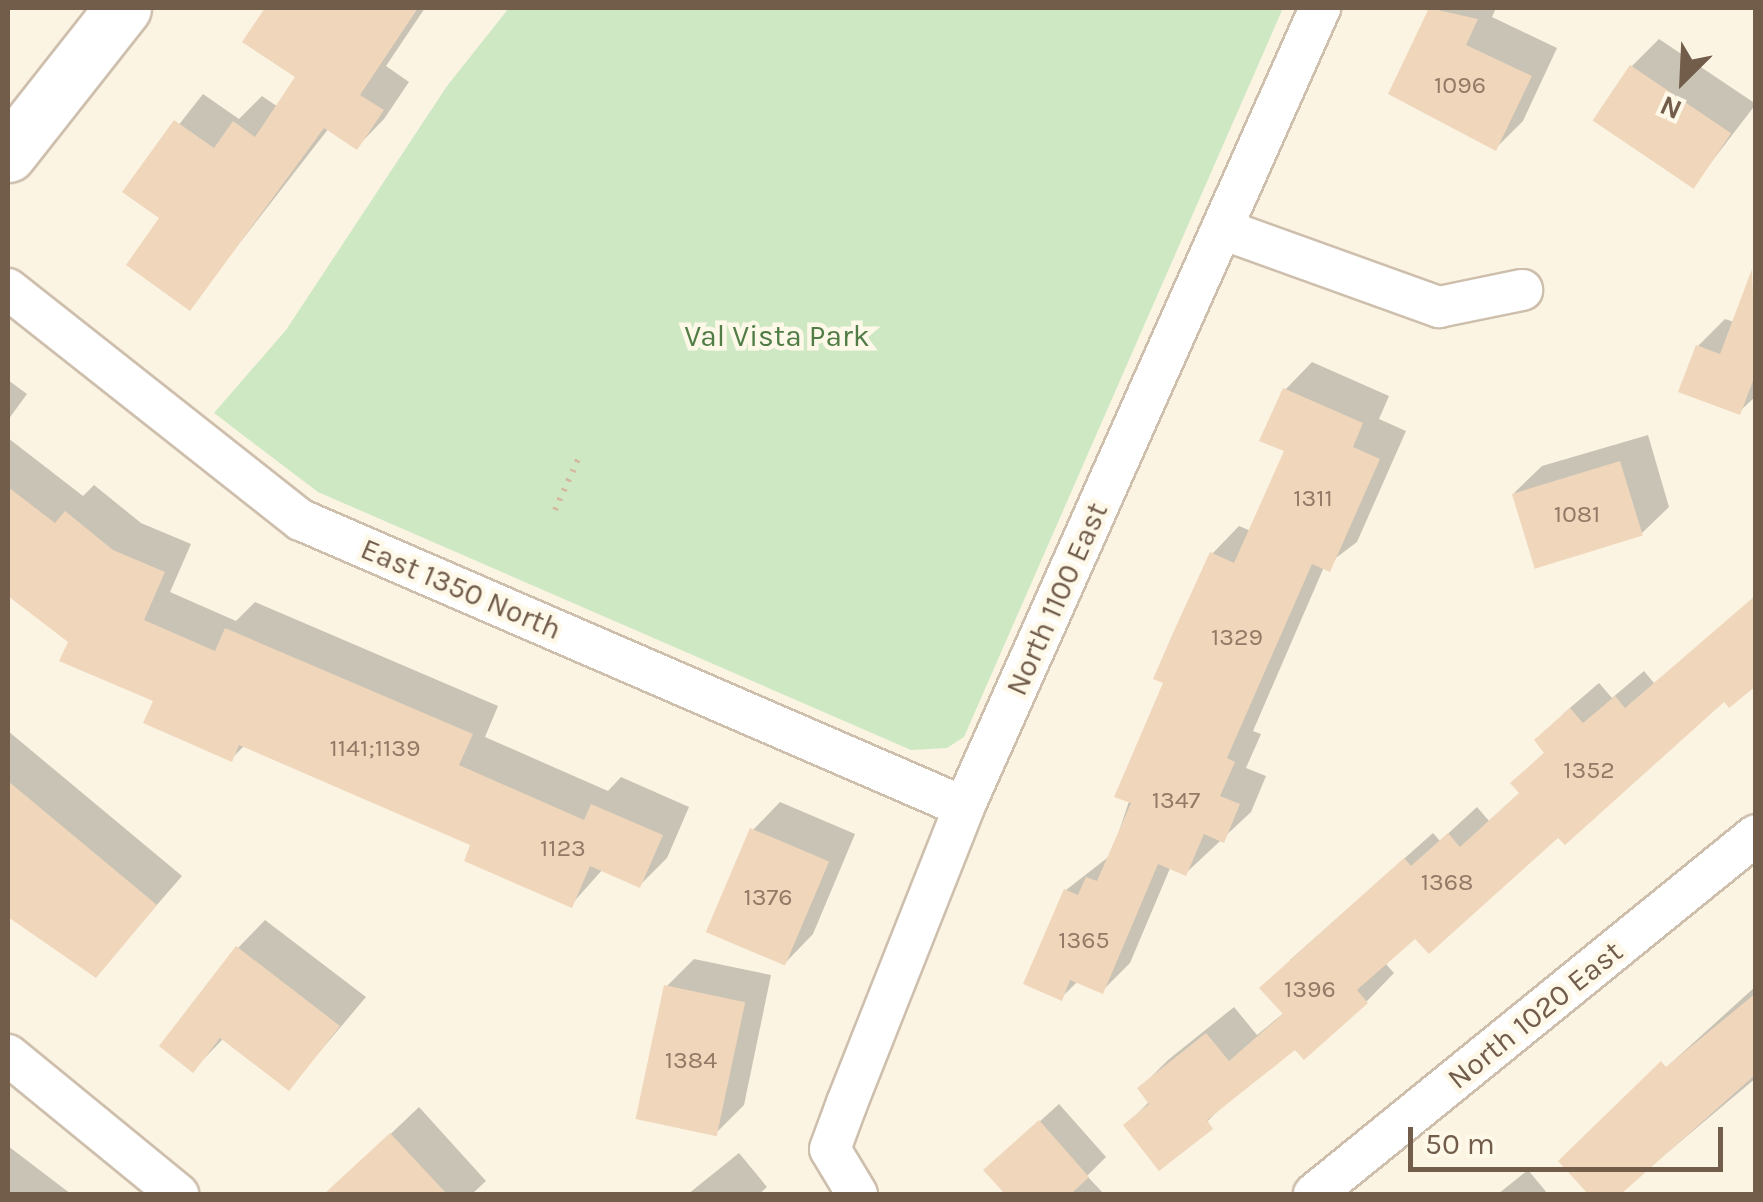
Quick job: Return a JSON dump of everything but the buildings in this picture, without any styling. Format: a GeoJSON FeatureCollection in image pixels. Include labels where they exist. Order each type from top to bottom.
{"type":"FeatureCollection","features":[{"type":"Feature","properties":{"kind":"street"},"geometry":{"type":"LineString","coordinates":[[8,154],[123,8]]}},
{"type":"Feature","properties":{"kind":"street","name":"North 1100 East"},"geometry":{"type":"LineString","coordinates":[[857,1194],[830,1150],[964,807],[1320,8]]}},
{"type":"Feature","properties":{"kind":"street"},"geometry":{"type":"LineString","coordinates":[[1222,229],[1440,307],[1522,290]]}},
{"type":"Feature","properties":{"kind":"street","name":"East 1350 North"},"geometry":{"type":"LineString","coordinates":[[8,288],[301,520],[964,807]]}},
{"type":"Feature","properties":{"kind":"street","name":"North 1020 East"},"geometry":{"type":"LineString","coordinates":[[1314,1194],[1756,836]]}},
{"type":"Feature","properties":{"kind":"street"},"geometry":{"type":"LineString","coordinates":[[8,1055],[178,1194]]}},
{"type":"Feature","properties":{"kind":"path"},"geometry":{"type":"LineString","coordinates":[[556,510],[578,459]]}},
{"type":"Feature","properties":{"kind":"green space","name":"Val Vista Park"},"geometry":{"type":"Polygon","coordinates":[[[509,8],[1283,8],[964,737],[947,748],[911,750],[318,492],[214,413],[286,330],[447,86],[509,8]]]}}]}
